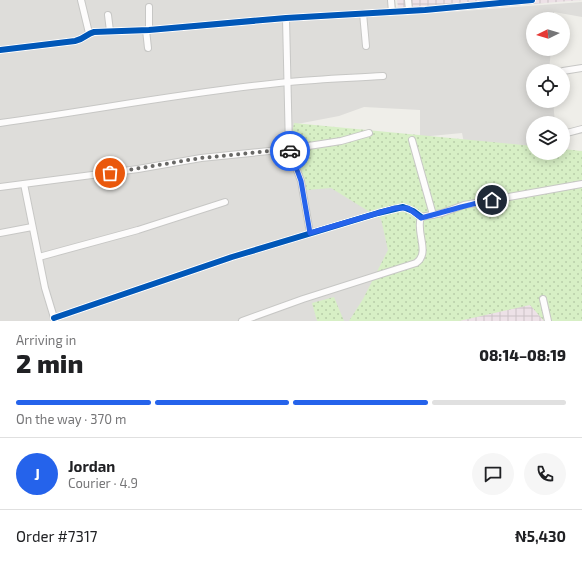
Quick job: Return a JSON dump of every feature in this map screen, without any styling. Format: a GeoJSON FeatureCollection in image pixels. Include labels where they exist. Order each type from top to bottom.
{"type":"FeatureCollection","features":[{"type":"Feature","properties":{"kind":"street"},"geometry":{"type":"LineString","coordinates":[[81,0],[89,33]]}},
{"type":"Feature","properties":{"kind":"street"},"geometry":{"type":"LineString","coordinates":[[391,0],[392,12]]}},
{"type":"Feature","properties":{"kind":"street"},"geometry":{"type":"LineString","coordinates":[[408,0],[409,10]]}},
{"type":"Feature","properties":{"kind":"street"},"geometry":{"type":"LineString","coordinates":[[0,50],[75,41],[84,38],[89,33],[147,30],[286,18],[392,12],[532,0]]}},
{"type":"Feature","properties":{"kind":"street"},"geometry":{"type":"LineString","coordinates":[[148,48],[147,30],[149,7]]}},
{"type":"Feature","properties":{"kind":"street"},"geometry":{"type":"LineString","coordinates":[[363,13],[366,46]]}},
{"type":"Feature","properties":{"kind":"street"},"geometry":{"type":"LineString","coordinates":[[108,15],[110,32]]}},
{"type":"Feature","properties":{"kind":"street"},"geometry":{"type":"LineString","coordinates":[[286,18],[290,149],[301,181],[310,233]]}},
{"type":"Feature","properties":{"kind":"street"},"geometry":{"type":"LineString","coordinates":[[570,70],[582,68]]}},
{"type":"Feature","properties":{"kind":"street"},"geometry":{"type":"LineString","coordinates":[[0,123],[72,113],[113,105],[289,82],[383,76]]}},
{"type":"Feature","properties":{"kind":"street"},"geometry":{"type":"LineString","coordinates":[[570,132],[582,129]]}},
{"type":"Feature","properties":{"kind":"street"},"geometry":{"type":"LineString","coordinates":[[0,187],[201,158],[290,149],[341,141],[369,132]]}},
{"type":"Feature","properties":{"kind":"street"},"geometry":{"type":"LineString","coordinates":[[412,140],[433,215]]}},
{"type":"Feature","properties":{"kind":"street"},"geometry":{"type":"LineString","coordinates":[[24,184],[45,288],[54,319],[232,257],[395,208],[408,208],[421,218]]}},
{"type":"Feature","properties":{"kind":"street"},"geometry":{"type":"LineString","coordinates":[[421,218],[464,205],[582,184]]}},
{"type":"Feature","properties":{"kind":"street"},"geometry":{"type":"LineString","coordinates":[[39,256],[138,230],[225,202]]}},
{"type":"Feature","properties":{"kind":"street"},"geometry":{"type":"LineString","coordinates":[[242,321],[303,299],[420,261],[423,252],[419,226],[421,218]]}},
{"type":"Feature","properties":{"kind":"street"},"geometry":{"type":"LineString","coordinates":[[0,233],[32,227]]}},
{"type":"Feature","properties":{"kind":"street"},"geometry":{"type":"LineString","coordinates":[[543,299],[548,321]]}},
{"type":"Feature","properties":{"kind":"shaded area"},"geometry":{"type":"Polygon","coordinates":[[[0,0],[395,0],[397,16],[582,2],[582,17],[570,15],[570,12],[526,12],[526,56],[550,56],[550,64],[526,64],[526,108],[554,108],[554,116],[526,116],[526,159],[476,202],[462,133],[420,137],[420,110],[364,107],[339,116],[297,124],[389,199],[391,238],[380,321],[0,321],[0,0]]]}},
{"type":"Feature","properties":{"kind":"shaded area"},"geometry":{"type":"Polygon","coordinates":[[[397,0],[582,0],[399,15],[397,0]]]}},
{"type":"Feature","properties":{"kind":"shaded area"},"geometry":{"type":"Polygon","coordinates":[[[532,303],[548,321],[454,321],[532,303]]]}},
{"type":"Feature","properties":{"kind":"green space"},"geometry":{"type":"Polygon","coordinates":[[[294,123],[526,145],[526,160],[570,160],[570,150],[582,151],[582,321],[544,321],[530,305],[459,321],[349,321],[363,299],[388,250],[381,219],[331,188],[306,190],[291,137],[294,123]]]}},
{"type":"Feature","properties":{"kind":"green space"},"geometry":{"type":"Polygon","coordinates":[[[334,297],[344,321],[317,321],[312,303],[334,297]]]}},
{"type":"Feature","properties":{"kind":"cycle path"},"geometry":{"type":"LineString","coordinates":[[0,50],[75,41],[94,32],[149,30],[286,18],[425,10],[532,0]]}},
{"type":"Feature","properties":{"kind":"cycle path"},"geometry":{"type":"LineString","coordinates":[[54,318],[232,257],[378,213],[403,207],[413,211],[421,217]]}},
{"type":"Feature","properties":{"kind":"way so far"},"geometry":{"type":"LineString","coordinates":[[110,173],[201,158],[290,149],[290,151]]}},
{"type":"Feature","properties":{"kind":"route"},"geometry":{"type":"LineString","coordinates":[[290,151],[290,155],[301,181],[306,202],[310,233],[395,208],[408,208],[421,218],[449,211],[464,205],[492,200]]}}]}
